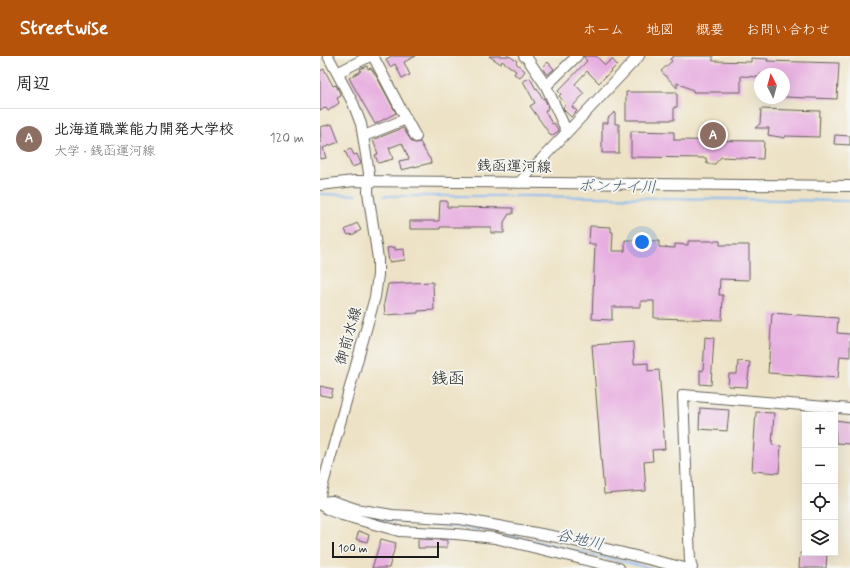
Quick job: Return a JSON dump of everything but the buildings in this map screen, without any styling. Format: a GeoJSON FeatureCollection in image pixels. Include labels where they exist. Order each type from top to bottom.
{"type":"FeatureCollection","features":[{"type":"Feature","properties":{"kind":"street","name":"御前水線"},"geometry":{"type":"LineString","coordinates":[[320,495],[378,284],[378,259],[368,192],[369,173],[364,136],[358,114],[328,56]]}},
{"type":"Feature","properties":{"kind":"street"},"geometry":{"type":"LineString","coordinates":[[337,73],[371,56],[416,137]]}},
{"type":"Feature","properties":{"kind":"street"},"geometry":{"type":"LineString","coordinates":[[524,56],[527,58],[546,86],[567,132]]}},
{"type":"Feature","properties":{"kind":"street"},"geometry":{"type":"LineString","coordinates":[[546,86],[577,56]]}},
{"type":"Feature","properties":{"kind":"street"},"geometry":{"type":"LineString","coordinates":[[519,183],[639,56]]}},
{"type":"Feature","properties":{"kind":"street"},"geometry":{"type":"LineString","coordinates":[[364,136],[406,119]]}},
{"type":"Feature","properties":{"kind":"street","name":"銭函運河線"},"geometry":{"type":"LineString","coordinates":[[320,185],[354,181],[850,186]]}},
{"type":"Feature","properties":{"kind":"street"},"geometry":{"type":"LineString","coordinates":[[692,568],[690,560],[683,395],[850,409]]}},
{"type":"Feature","properties":{"kind":"street"},"geometry":{"type":"LineString","coordinates":[[320,503],[332,501],[356,509],[392,515],[460,519],[557,537],[685,568]]}},
{"type":"Feature","properties":{"kind":"street"},"geometry":{"type":"LineString","coordinates":[[320,503],[329,510],[342,515],[399,531],[495,538],[618,568]]}},
{"type":"Feature","properties":{"kind":"street"},"geometry":{"type":"LineString","coordinates":[[495,538],[498,526]]}},
{"type":"Feature","properties":{"kind":"waterway","name":"ポンナイ川"},"geometry":{"type":"LineString","coordinates":[[320,194],[357,195]]}},
{"type":"Feature","properties":{"kind":"waterway","name":"ポンナイ川"},"geometry":{"type":"LineString","coordinates":[[384,196],[528,196],[850,201]]}},
{"type":"Feature","properties":{"kind":"waterway","name":"谷地川"},"geometry":{"type":"LineString","coordinates":[[372,519],[488,530]]}},
{"type":"Feature","properties":{"kind":"waterway","name":"谷地川"},"geometry":{"type":"LineString","coordinates":[[505,534],[650,568]]}},
{"type":"Feature","properties":{"kind":"place","name":"北海道職業能力開発大学校"},"geometry":{"type":"Point","coordinates":[713,135]}},
{"type":"Feature","properties":{"kind":"district","name":"銭函"},"geometry":{"type":"Point","coordinates":[448,379]}}]}
